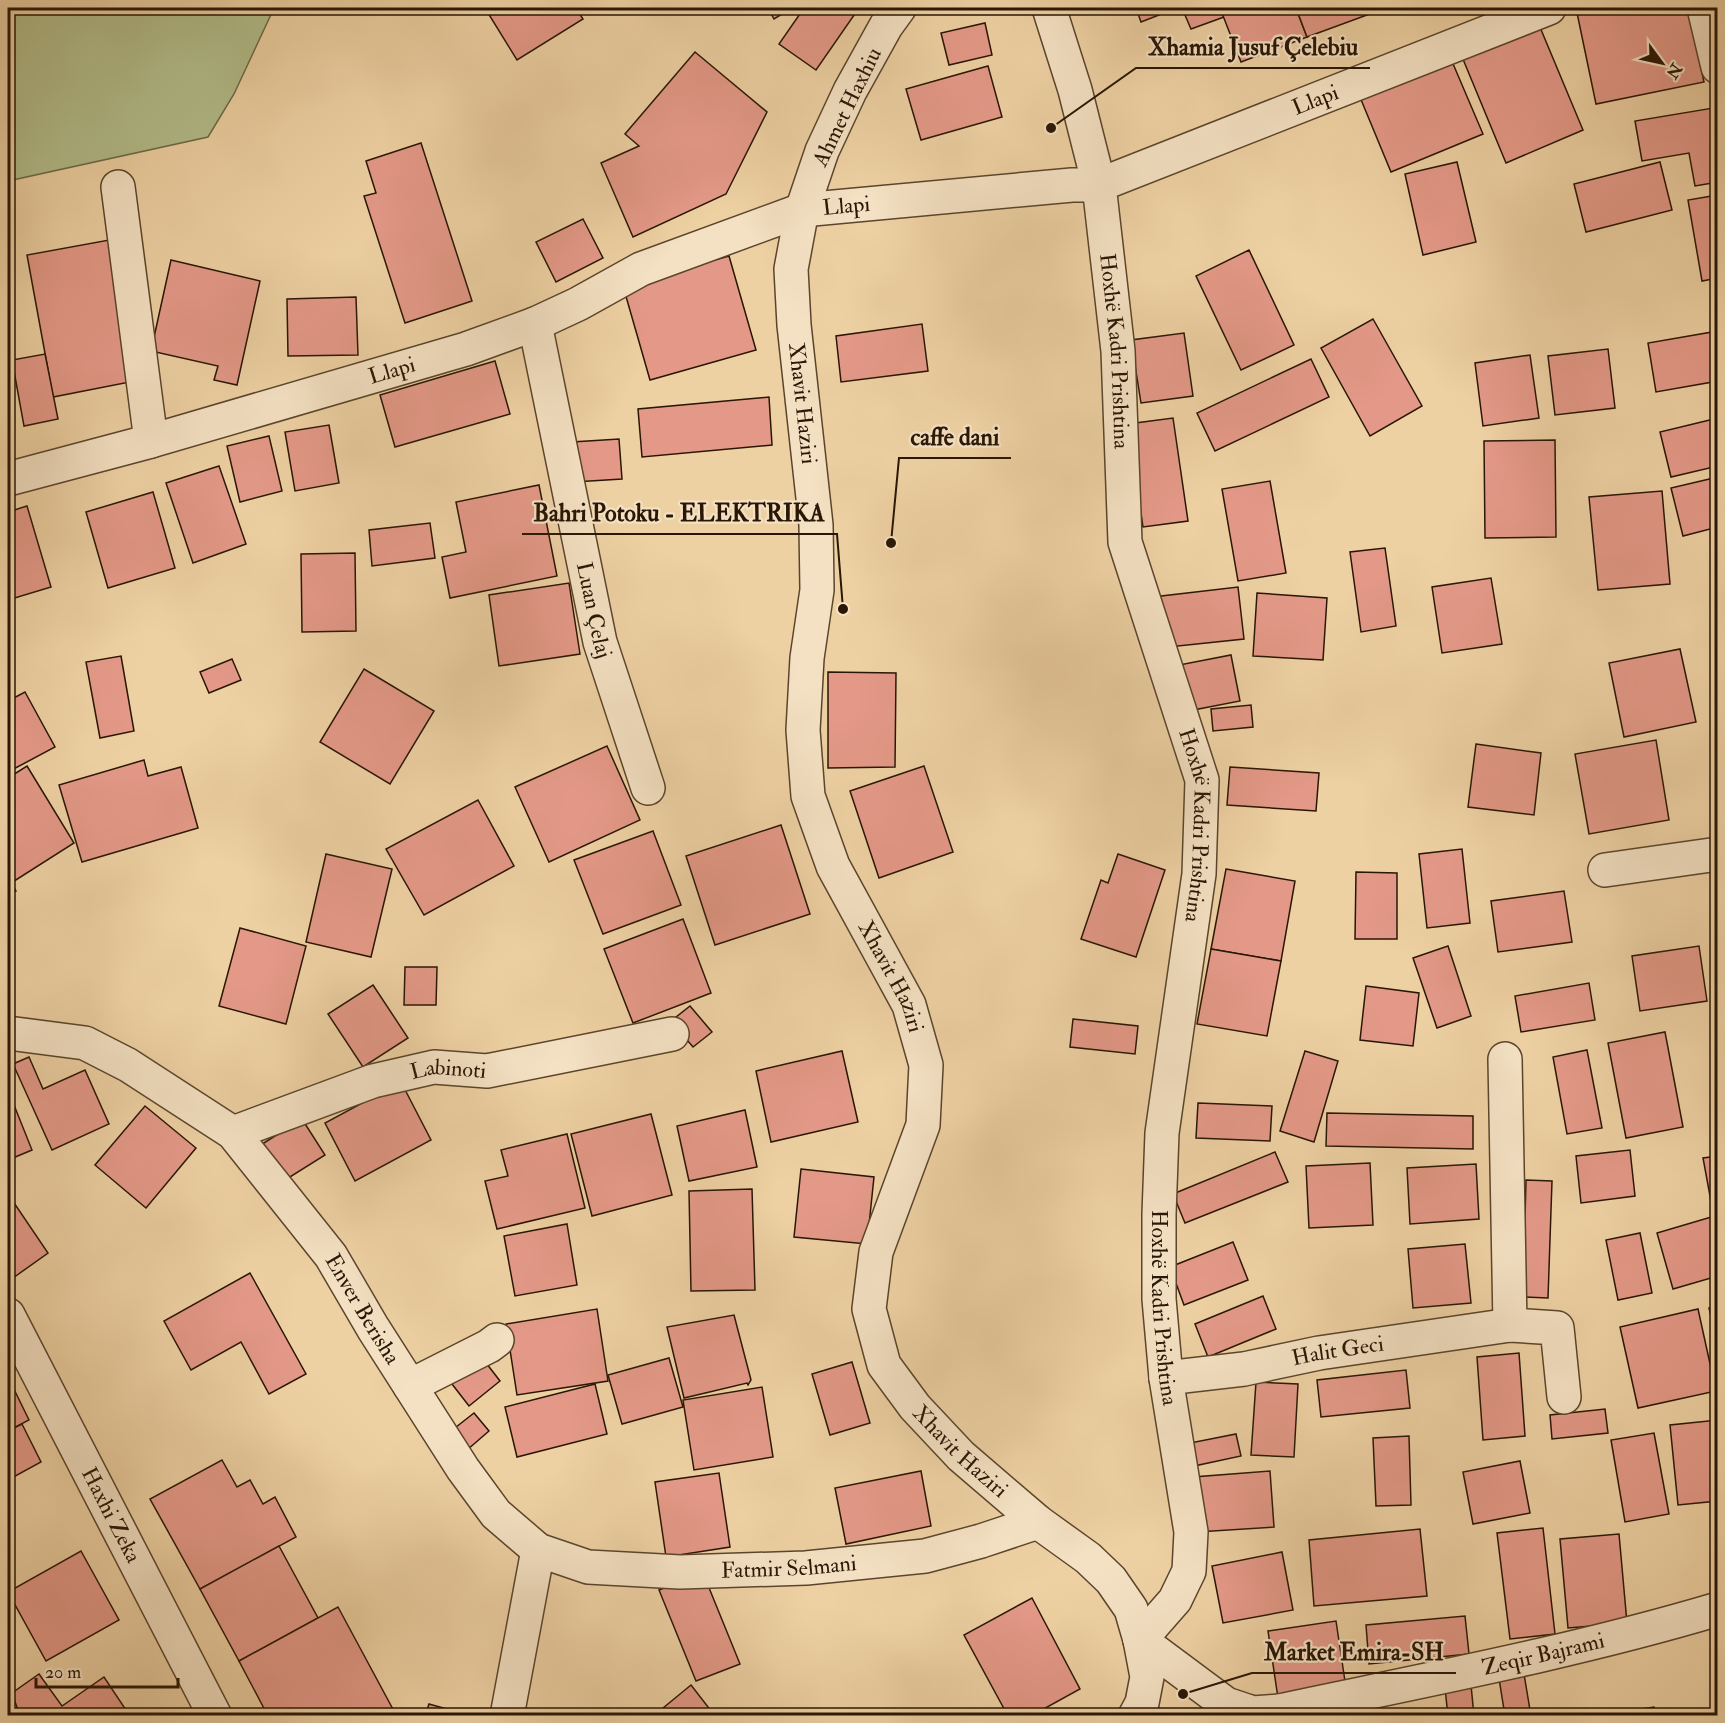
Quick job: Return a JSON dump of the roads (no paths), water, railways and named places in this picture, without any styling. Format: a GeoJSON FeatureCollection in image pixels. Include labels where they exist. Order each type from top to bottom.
{"type":"FeatureCollection","features":[{"type":"Feature","properties":{"kind":"street","name":"Ahmet Haxhiu"},"geometry":{"type":"LineString","coordinates":[[802,210],[822,151],[850,91],[886,26],[900,8]]}},
{"type":"Feature","properties":{"kind":"street","name":"Hoxhë Kadri Prishtina"},"geometry":{"type":"LineString","coordinates":[[1049,8],[1075,90],[1099,185],[1118,351],[1125,542],[1203,780],[1199,874],[1162,1133],[1159,1214],[1159,1299],[1166,1378],[1191,1532],[1189,1571],[1175,1600],[1140,1640]]}},
{"type":"Feature","properties":{"kind":"street","name":"Llapi"},"geometry":{"type":"LineString","coordinates":[[8,479],[151,441],[466,350],[535,324],[578,304],[641,269],[802,210],[1072,185],[1099,185],[1549,8]]}},
{"type":"Feature","properties":{"kind":"street"},"geometry":{"type":"LineString","coordinates":[[1704,8],[1718,67]]}},
{"type":"Feature","properties":{"kind":"street"},"geometry":{"type":"LineString","coordinates":[[118,187],[151,441]]}},
{"type":"Feature","properties":{"kind":"street","name":"Xhavit Haziri"},"geometry":{"type":"LineString","coordinates":[[802,210],[791,269],[794,325],[816,525],[817,590],[807,658],[803,730],[808,796],[832,866],[909,1005],[926,1065],[923,1125],[876,1252],[869,1309],[884,1365],[915,1407],[962,1456],[1038,1522],[1088,1558],[1111,1580],[1131,1609],[1147,1677],[1142,1703],[1135,1716]]}},
{"type":"Feature","properties":{"kind":"street","name":"Luan Çelaj"},"geometry":{"type":"LineString","coordinates":[[535,324],[600,642],[648,788]]}},
{"type":"Feature","properties":{"kind":"street"},"geometry":{"type":"LineString","coordinates":[[1605,870],[1718,854]]}},
{"type":"Feature","properties":{"kind":"street","name":"Enver Berisha"},"geometry":{"type":"LineString","coordinates":[[8,1033],[85,1043],[128,1065],[234,1133],[331,1256],[463,1469],[496,1514],[538,1551]]}},
{"type":"Feature","properties":{"kind":"street","name":"Labinoti"},"geometry":{"type":"LineString","coordinates":[[234,1133],[373,1081],[434,1066],[487,1071],[672,1034]]}},
{"type":"Feature","properties":{"kind":"street"},"geometry":{"type":"LineString","coordinates":[[1505,1059],[1510,1325]]}},
{"type":"Feature","properties":{"kind":"street","name":"Haxhi Zeka"},"geometry":{"type":"LineString","coordinates":[[8,1315],[215,1716]]}},
{"type":"Feature","properties":{"kind":"street","name":"Halit Geci"},"geometry":{"type":"LineString","coordinates":[[1166,1378],[1244,1369],[1319,1353],[1510,1325],[1557,1328],[1564,1397]]}},
{"type":"Feature","properties":{"kind":"street"},"geometry":{"type":"LineString","coordinates":[[410,1386],[497,1340]]}},
{"type":"Feature","properties":{"kind":"street","name":"Fatmir Selmani"},"geometry":{"type":"LineString","coordinates":[[538,1551],[588,1567],[600,1568],[680,1572],[806,1568],[924,1556],[981,1541],[1038,1522]]}},
{"type":"Feature","properties":{"kind":"street"},"geometry":{"type":"LineString","coordinates":[[507,1716],[538,1551]]}},
{"type":"Feature","properties":{"kind":"street","name":"Zeqir Bajrami"},"geometry":{"type":"LineString","coordinates":[[1140,1640],[1227,1710],[1253,1713],[1279,1711],[1538,1656],[1672,1623],[1718,1609]]}},
{"type":"Feature","properties":{"kind":"place","name":"Xhamia Jusuf Çelebiu"},"geometry":{"type":"Point","coordinates":[1051,128]}},
{"type":"Feature","properties":{"kind":"place","name":"caffe dani"},"geometry":{"type":"Point","coordinates":[891,543]}},
{"type":"Feature","properties":{"kind":"place","name":"Bahri Potoku - ELEKTRIKA"},"geometry":{"type":"Point","coordinates":[843,609]}},
{"type":"Feature","properties":{"kind":"place","name":"Market Emira-SH"},"geometry":{"type":"Point","coordinates":[1183,1694]}}]}
